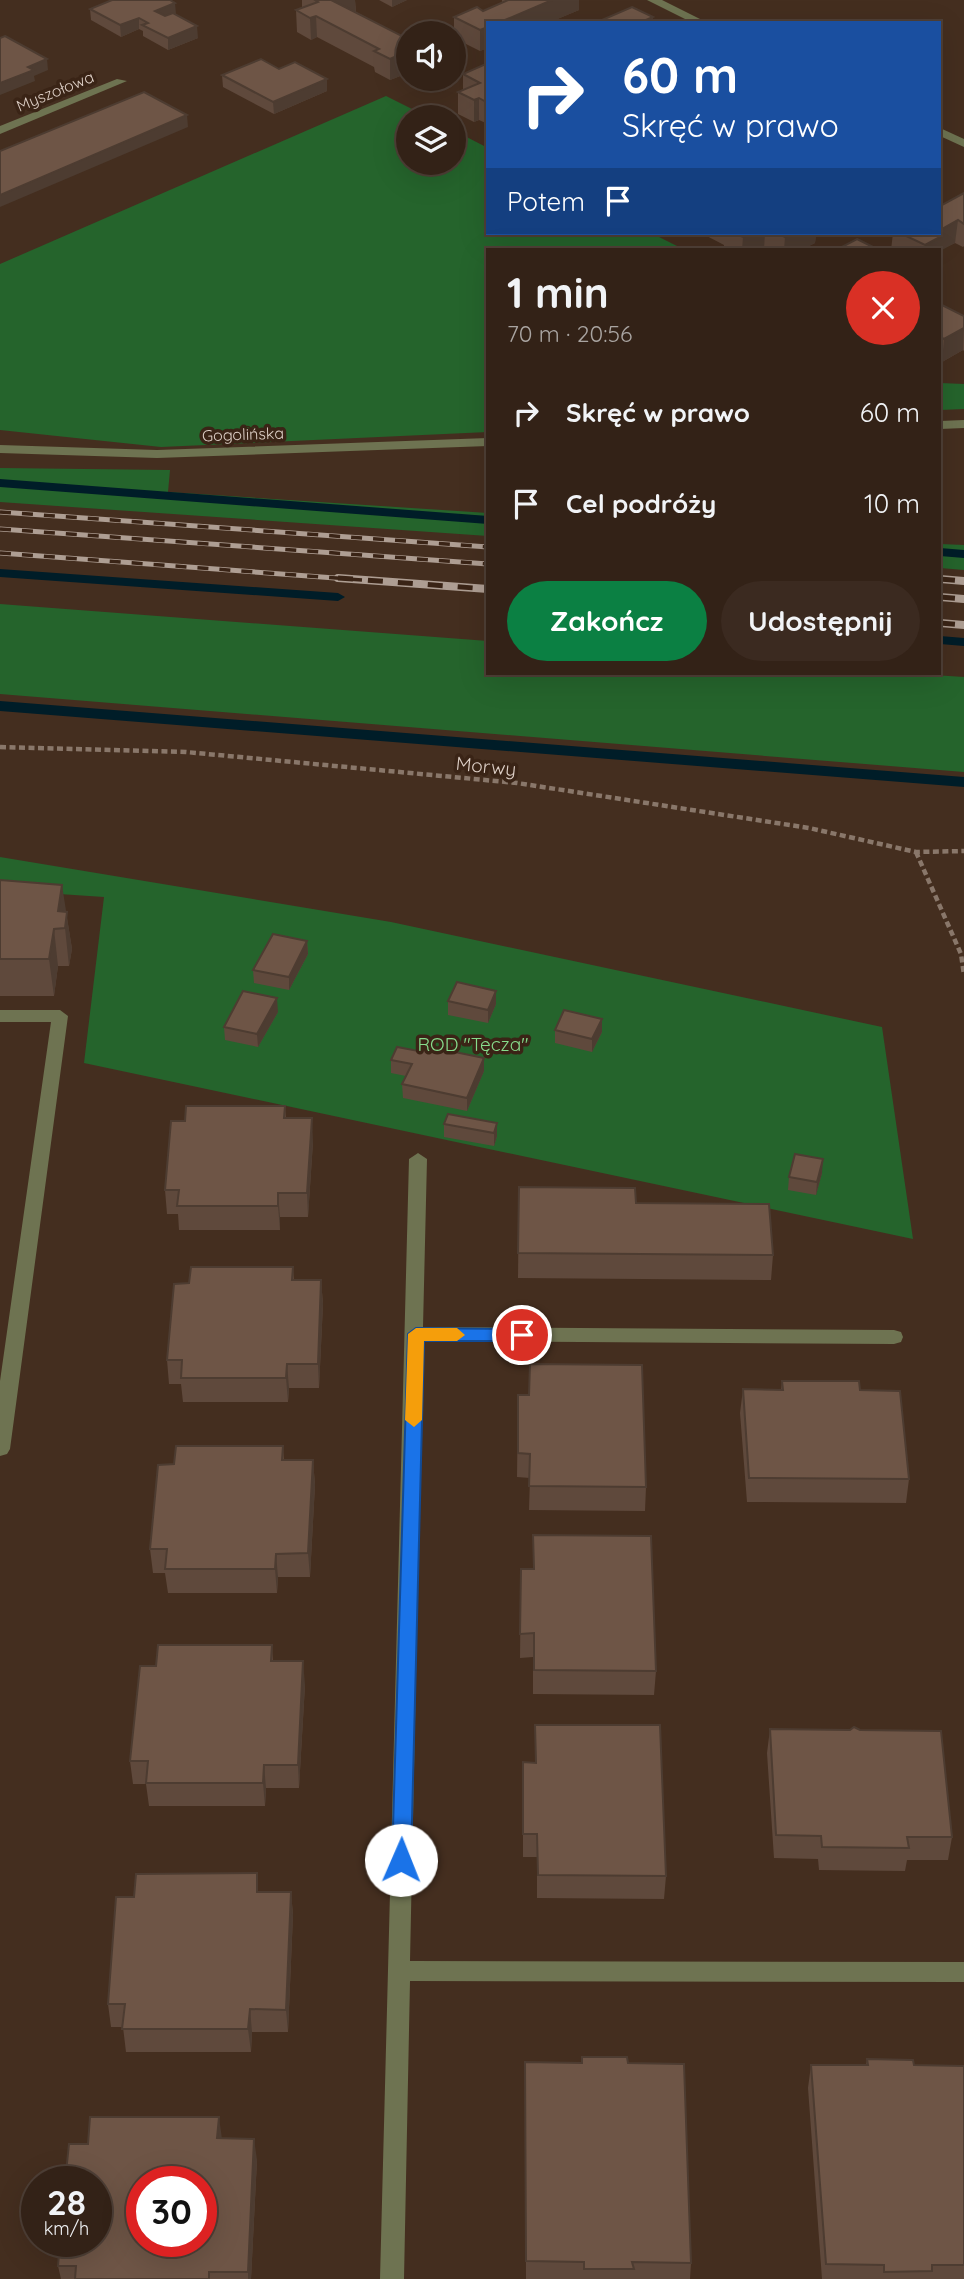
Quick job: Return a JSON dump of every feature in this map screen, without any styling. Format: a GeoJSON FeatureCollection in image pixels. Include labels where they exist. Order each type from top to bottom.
{"type":"FeatureCollection","features":[{"type":"Feature","properties":{"kind":"street"},"geometry":{"type":"LineString","coordinates":[[653,0],[699,21]]}},
{"type":"Feature","properties":{"kind":"street","name":"Myszołowa"},"geometry":{"type":"LineString","coordinates":[[0,131],[121,81]]}},
{"type":"Feature","properties":{"kind":"street"},"geometry":{"type":"LineString","coordinates":[[941,132],[964,143]]}},
{"type":"Feature","properties":{"kind":"street"},"geometry":{"type":"LineString","coordinates":[[941,425],[964,424]]}},
{"type":"Feature","properties":{"kind":"street","name":"Gogolińska"},"geometry":{"type":"LineString","coordinates":[[0,449],[157,454],[486,442]]}},
{"type":"Feature","properties":{"kind":"street"},"geometry":{"type":"LineString","coordinates":[[0,1016],[60,1016],[0,1450]]}},
{"type":"Feature","properties":{"kind":"street"},"geometry":{"type":"LineString","coordinates":[[392,2279],[418,1160]]}},
{"type":"Feature","properties":{"kind":"street"},"geometry":{"type":"LineString","coordinates":[[416,1334],[894,1337]]}},
{"type":"Feature","properties":{"kind":"street"},"geometry":{"type":"LineString","coordinates":[[398,1971],[964,1972]]}},
{"type":"Feature","properties":{"kind":"path","name":"Morwy"},"geometry":{"type":"LineString","coordinates":[[0,747],[186,752],[517,783],[809,828],[916,852],[964,851]]}},
{"type":"Feature","properties":{"kind":"path"},"geometry":{"type":"LineString","coordinates":[[916,852],[961,954],[964,975]]}},
{"type":"Feature","properties":{"kind":"green space"},"geometry":{"type":"Polygon","coordinates":[[[386,96],[404,105],[396,105],[396,175],[466,175],[466,137],[486,147],[486,235],[655,235],[681,248],[486,248],[486,432],[161,447],[0,430],[0,264],[386,96]]]}},
{"type":"Feature","properties":{"kind":"green space"},"geometry":{"type":"Polygon","coordinates":[[[941,383],[964,384],[964,409],[941,410],[941,383]]]}},
{"type":"Feature","properties":{"kind":"green space"},"geometry":{"type":"Polygon","coordinates":[[[0,468],[170,470],[168,492],[486,513],[486,536],[0,502],[0,468]]]}},
{"type":"Feature","properties":{"kind":"green space"},"geometry":{"type":"Polygon","coordinates":[[[941,544],[964,545],[964,570],[941,568],[941,544]]]}},
{"type":"Feature","properties":{"kind":"green space"},"geometry":{"type":"Polygon","coordinates":[[[0,604],[486,641],[486,675],[964,677],[964,772],[0,694],[0,604]]]}},
{"type":"Feature","properties":{"kind":"green space","name":"ROD \"Tęcza\""},"geometry":{"type":"Polygon","coordinates":[[[0,857],[391,922],[882,1027],[913,1239],[84,1063],[104,897],[0,890],[0,857]]]}},
{"type":"Feature","properties":{"kind":"building"},"geometry":{"type":"Polygon","coordinates":[[[112,0],[170,0],[175,3],[155,11],[165,16],[173,13],[197,26],[168,38],[142,25],[148,23],[139,18],[120,25],[90,9],[112,0]]]}},
{"type":"Feature","properties":{"kind":"building"},"geometry":{"type":"Polygon","coordinates":[[[315,0],[335,0],[333,1],[396,33],[396,56],[390,59],[374,51],[379,49],[316,16],[310,18],[296,10],[318,2],[315,0]]]}},
{"type":"Feature","properties":{"kind":"building"},"geometry":{"type":"Polygon","coordinates":[[[508,0],[552,0],[503,21],[486,21],[486,28],[480,30],[454,17],[477,7],[483,11],[508,0]]]}},
{"type":"Feature","properties":{"kind":"building"},"geometry":{"type":"Polygon","coordinates":[[[632,7],[653,17],[644,21],[600,21],[632,7]]]}},
{"type":"Feature","properties":{"kind":"building"},"geometry":{"type":"Polygon","coordinates":[[[5,36],[47,59],[28,67],[34,70],[0,83],[0,38],[5,36]]]}},
{"type":"Feature","properties":{"kind":"building"},"geometry":{"type":"Polygon","coordinates":[[[261,59],[279,69],[295,62],[327,79],[273,102],[222,75],[261,59]]]}},
{"type":"Feature","properties":{"kind":"building"},"geometry":{"type":"Polygon","coordinates":[[[486,64],[486,102],[479,98],[474,100],[458,92],[466,91],[480,83],[466,76],[466,73],[486,64]]]}},
{"type":"Feature","properties":{"kind":"building"},"geometry":{"type":"Polygon","coordinates":[[[144,92],[187,115],[0,195],[0,151],[144,92]]]}},
{"type":"Feature","properties":{"kind":"building"},"geometry":{"type":"Polygon","coordinates":[[[964,193],[964,224],[958,220],[941,229],[941,205],[964,193]]]}},
{"type":"Feature","properties":{"kind":"building"},"geometry":{"type":"Polygon","coordinates":[[[904,235],[940,237],[925,245],[904,235]]]}},
{"type":"Feature","properties":{"kind":"building"},"geometry":{"type":"Polygon","coordinates":[[[857,239],[875,248],[840,248],[857,239]]]}},
{"type":"Feature","properties":{"kind":"building"},"geometry":{"type":"Polygon","coordinates":[[[941,304],[964,316],[964,328],[944,339],[941,338],[941,304]]]}},
{"type":"Feature","properties":{"kind":"building"},"geometry":{"type":"Polygon","coordinates":[[[0,880],[62,885],[58,911],[67,912],[65,928],[54,929],[49,959],[0,959],[0,880]]]}},
{"type":"Feature","properties":{"kind":"building"},"geometry":{"type":"Polygon","coordinates":[[[273,934],[307,941],[289,977],[253,970],[273,934]]]}},
{"type":"Feature","properties":{"kind":"building"},"geometry":{"type":"Polygon","coordinates":[[[457,982],[496,991],[488,1010],[448,1001],[457,982]]]}},
{"type":"Feature","properties":{"kind":"building"},"geometry":{"type":"Polygon","coordinates":[[[243,991],[277,998],[257,1034],[224,1027],[243,991]]]}},
{"type":"Feature","properties":{"kind":"building"},"geometry":{"type":"Polygon","coordinates":[[[564,1010],[602,1019],[592,1039],[555,1030],[564,1010]]]}},
{"type":"Feature","properties":{"kind":"building"},"geometry":{"type":"Polygon","coordinates":[[[421,1045],[484,1058],[467,1098],[402,1084],[412,1064],[391,1060],[397,1047],[418,1051],[421,1045]]]}},
{"type":"Feature","properties":{"kind":"building"},"geometry":{"type":"Polygon","coordinates":[[[186,1106],[285,1106],[284,1118],[312,1118],[307,1193],[278,1193],[278,1206],[177,1206],[179,1190],[165,1190],[171,1121],[185,1121],[186,1106]]]}},
{"type":"Feature","properties":{"kind":"building"},"geometry":{"type":"Polygon","coordinates":[[[448,1114],[497,1123],[494,1133],[444,1124],[448,1114]]]}},
{"type":"Feature","properties":{"kind":"building"},"geometry":{"type":"Polygon","coordinates":[[[795,1154],[823,1159],[817,1182],[789,1177],[795,1154]]]}},
{"type":"Feature","properties":{"kind":"building"},"geometry":{"type":"Polygon","coordinates":[[[519,1187],[635,1188],[636,1203],[769,1204],[773,1255],[518,1253],[519,1187]]]}},
{"type":"Feature","properties":{"kind":"building"},"geometry":{"type":"Polygon","coordinates":[[[191,1267],[293,1267],[292,1280],[321,1280],[318,1364],[287,1364],[286,1378],[181,1378],[182,1360],[167,1360],[174,1284],[189,1283],[191,1267]]]}},
{"type":"Feature","properties":{"kind":"building"},"geometry":{"type":"Polygon","coordinates":[[[530,1364],[642,1365],[646,1487],[529,1486],[530,1454],[518,1453],[518,1395],[529,1395],[530,1364]]]}},
{"type":"Feature","properties":{"kind":"building"},"geometry":{"type":"Polygon","coordinates":[[[782,1381],[859,1381],[860,1390],[900,1391],[909,1479],[749,1478],[743,1389],[783,1390],[782,1381]]]}},
{"type":"Feature","properties":{"kind":"building"},"geometry":{"type":"Polygon","coordinates":[[[176,1446],[283,1446],[282,1460],[313,1460],[308,1553],[276,1554],[275,1569],[165,1569],[167,1549],[150,1549],[158,1465],[174,1464],[176,1446]]]}},
{"type":"Feature","properties":{"kind":"building"},"geometry":{"type":"Polygon","coordinates":[[[533,1535],[651,1536],[656,1671],[534,1670],[534,1633],[520,1634],[521,1569],[534,1569],[533,1535]]]}},
{"type":"Feature","properties":{"kind":"building"},"geometry":{"type":"Polygon","coordinates":[[[158,1645],[272,1645],[271,1661],[303,1661],[298,1765],[264,1765],[263,1783],[146,1783],[148,1761],[130,1761],[140,1666],[156,1666],[158,1645]]]}},
{"type":"Feature","properties":{"kind":"building"},"geometry":{"type":"Polygon","coordinates":[[[535,1725],[660,1725],[666,1876],[538,1875],[537,1834],[523,1834],[523,1762],[536,1763],[535,1725]]]}},
{"type":"Feature","properties":{"kind":"building"},"geometry":{"type":"Polygon","coordinates":[[[854,1727],[860,1730],[941,1731],[952,1837],[907,1837],[909,1848],[822,1847],[821,1836],[776,1835],[770,1729],[850,1730],[854,1727]]]}},
{"type":"Feature","properties":{"kind":"building"},"geometry":{"type":"Polygon","coordinates":[[[257,1873],[257,1892],[291,1892],[286,2010],[250,2009],[248,2029],[122,2029],[125,2004],[108,2004],[116,1897],[134,1897],[136,1874],[257,1873]]]}},
{"type":"Feature","properties":{"kind":"building"},"geometry":{"type":"Polygon","coordinates":[[[582,2057],[627,2057],[628,2063],[684,2064],[691,2263],[632,2262],[634,2269],[584,2269],[584,2262],[526,2261],[525,2062],[582,2063],[582,2057]]]}},
{"type":"Feature","properties":{"kind":"building"},"geometry":{"type":"Polygon","coordinates":[[[867,2059],[913,2060],[914,2065],[964,2066],[964,2265],[932,2265],[932,2271],[884,2272],[884,2265],[826,2264],[811,2065],[868,2065],[867,2059]]]}},
{"type":"Feature","properties":{"kind":"building"},"geometry":{"type":"Polygon","coordinates":[[[90,2117],[219,2117],[217,2138],[254,2139],[248,2272],[209,2272],[209,2279],[75,2279],[76,2266],[58,2266],[59,2257],[112,2257],[112,2166],[67,2166],[69,2144],[88,2144],[90,2117]]]}},
{"type":"Feature","properties":{"kind":"waterway"},"geometry":{"type":"LineString","coordinates":[[0,483],[486,520]]}},
{"type":"Feature","properties":{"kind":"waterway"},"geometry":{"type":"LineString","coordinates":[[941,552],[964,554]]}},
{"type":"Feature","properties":{"kind":"waterway"},"geometry":{"type":"LineString","coordinates":[[0,573],[338,597]]}},
{"type":"Feature","properties":{"kind":"waterway"},"geometry":{"type":"LineString","coordinates":[[941,640],[964,642]]}},
{"type":"Feature","properties":{"kind":"waterway"},"geometry":{"type":"LineString","coordinates":[[0,706],[964,782]]}},
{"type":"Feature","properties":{"kind":"railway"},"geometry":{"type":"LineString","coordinates":[[0,512],[486,547]]}},
{"type":"Feature","properties":{"kind":"railway"},"geometry":{"type":"LineString","coordinates":[[0,529],[486,564]]}},
{"type":"Feature","properties":{"kind":"railway"},"geometry":{"type":"LineString","coordinates":[[0,553],[362,580]]}},
{"type":"Feature","properties":{"kind":"railway"},"geometry":{"type":"LineString","coordinates":[[338,578],[486,589]]}},
{"type":"Feature","properties":{"kind":"railway"},"geometry":{"type":"LineString","coordinates":[[941,579],[948,580]]}},
{"type":"Feature","properties":{"kind":"railway"},"geometry":{"type":"LineString","coordinates":[[941,579],[964,581]]}},
{"type":"Feature","properties":{"kind":"railway"},"geometry":{"type":"LineString","coordinates":[[941,597],[964,599]]}},
{"type":"Feature","properties":{"kind":"railway"},"geometry":{"type":"LineString","coordinates":[[941,623],[964,625]]}},
{"type":"Feature","properties":{"kind":"slow traffic"},"geometry":{"type":"LineString","coordinates":[[414,1420],[416,1334],[457,1335]]}},
{"type":"Feature","properties":{"kind":"route"},"geometry":{"type":"LineString","coordinates":[[401,1860],[416,1334],[522,1335]]}}]}
